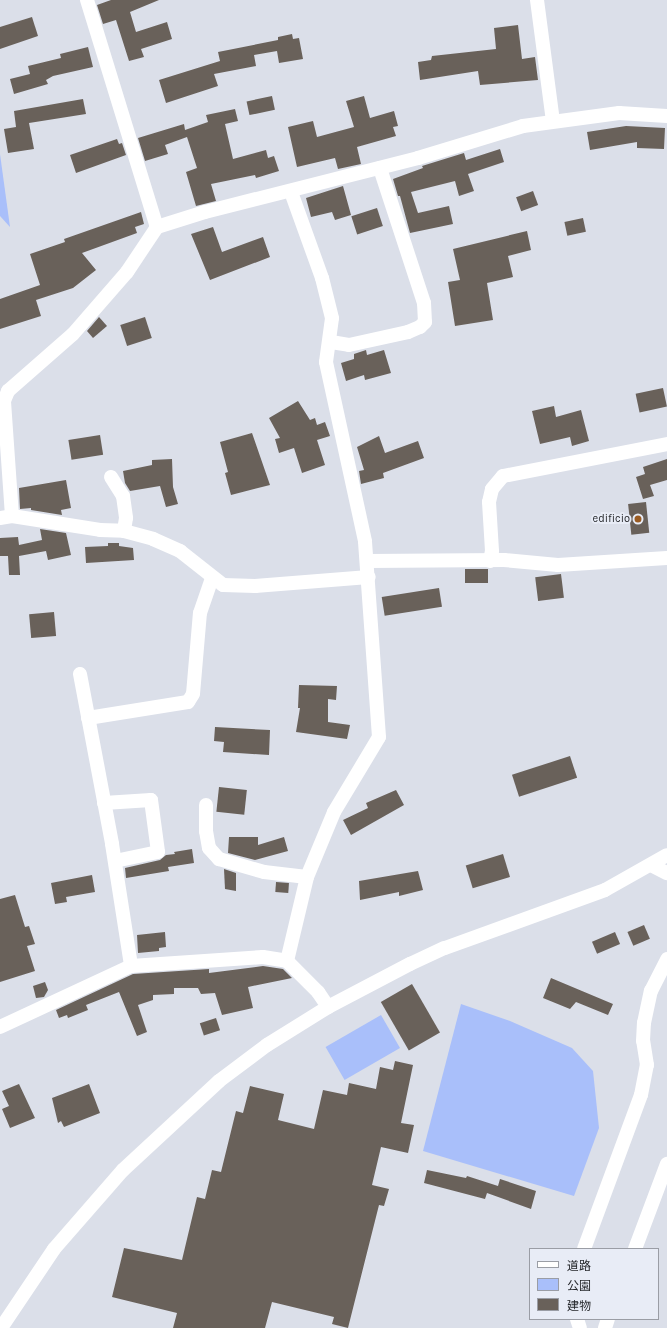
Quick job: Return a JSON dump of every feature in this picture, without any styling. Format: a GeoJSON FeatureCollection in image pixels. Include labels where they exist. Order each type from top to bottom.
{"type":"FeatureCollection","features":[{"type":"Feature","properties":{"kind":"street"},"geometry":{"type":"LineString","coordinates":[[88,0],[157,227]]}},
{"type":"Feature","properties":{"kind":"street"},"geometry":{"type":"LineString","coordinates":[[537,0],[553,121]]}},
{"type":"Feature","properties":{"kind":"street"},"geometry":{"type":"LineString","coordinates":[[369,577],[255,586],[223,585],[167,544],[124,531],[100,530],[6,517],[4,401],[8,391],[73,334],[127,272],[157,227],[205,212],[291,192],[380,168],[523,126],[619,113],[667,116]]}},
{"type":"Feature","properties":{"kind":"street"},"geometry":{"type":"LineString","coordinates":[[331,342],[349,345],[408,332],[420,327],[425,322],[424,303],[380,168]]}},
{"type":"Feature","properties":{"kind":"street"},"geometry":{"type":"LineString","coordinates":[[287,961],[307,877],[334,812],[379,737],[368,561],[326,362],[331,342],[332,318],[328,301],[291,192]]}},
{"type":"Feature","properties":{"kind":"street"},"geometry":{"type":"LineString","coordinates":[[490,561],[489,502],[492,489],[503,476],[667,444]]}},
{"type":"Feature","properties":{"kind":"street"},"geometry":{"type":"LineString","coordinates":[[111,477],[123,496],[126,518],[124,531]]}},
{"type":"Feature","properties":{"kind":"street"},"geometry":{"type":"LineString","coordinates":[[368,561],[490,561],[558,566],[667,558]]}},
{"type":"Feature","properties":{"kind":"street"},"geometry":{"type":"LineString","coordinates":[[88,718],[188,702],[193,694],[200,613],[212,578]]}},
{"type":"Feature","properties":{"kind":"street"},"geometry":{"type":"LineString","coordinates":[[80,674],[115,861],[131,966]]}},
{"type":"Feature","properties":{"kind":"street"},"geometry":{"type":"LineString","coordinates":[[104,803],[151,800],[158,852],[115,861]]}},
{"type":"Feature","properties":{"kind":"street"},"geometry":{"type":"LineString","coordinates":[[206,805],[206,831],[209,848],[219,859],[264,872],[307,877]]}},
{"type":"Feature","properties":{"kind":"street"},"geometry":{"type":"LineString","coordinates":[[1,1328],[54,1249],[123,1170],[219,1081],[267,1045],[328,1007],[445,948],[605,890],[667,855]]}},
{"type":"Feature","properties":{"kind":"street"},"geometry":{"type":"LineString","coordinates":[[650,865],[667,873]]}},
{"type":"Feature","properties":{"kind":"street"},"geometry":{"type":"LineString","coordinates":[[0,1027],[131,966],[263,957],[287,961],[318,992],[328,1007]]}},
{"type":"Feature","properties":{"kind":"street"},"geometry":{"type":"LineString","coordinates":[[584,1248],[641,1095],[647,1065],[643,1041],[644,1023],[651,991],[667,959]]}},
{"type":"Feature","properties":{"kind":"street"},"geometry":{"type":"LineString","coordinates":[[635,1248],[667,1164]]}},
{"type":"Feature","properties":{"kind":"green space"},"geometry":{"type":"Polygon","coordinates":[[[0,154],[10,227],[0,216],[0,154]]]}},
{"type":"Feature","properties":{"kind":"green space"},"geometry":{"type":"Polygon","coordinates":[[[461,1004],[510,1021],[572,1048],[593,1071],[599,1128],[574,1196],[423,1151],[461,1004]]]}},
{"type":"Feature","properties":{"kind":"green space"},"geometry":{"type":"Polygon","coordinates":[[[381,1015],[400,1048],[345,1080],[326,1047],[381,1015]]]}},
{"type":"Feature","properties":{"kind":"building"},"geometry":{"type":"Polygon","coordinates":[[[111,0],[159,0],[130,12],[136,32],[167,22],[172,39],[141,49],[144,57],[129,61],[116,20],[103,24],[97,5],[111,0]]]}},
{"type":"Feature","properties":{"kind":"building"},"geometry":{"type":"Polygon","coordinates":[[[32,17],[38,36],[0,49],[0,27],[32,17]]]}},
{"type":"Feature","properties":{"kind":"building"},"geometry":{"type":"Polygon","coordinates":[[[518,25],[522,59],[535,57],[538,80],[480,85],[478,71],[420,80],[418,62],[431,60],[432,56],[496,49],[494,28],[518,25]]]}},
{"type":"Feature","properties":{"kind":"building"},"geometry":{"type":"Polygon","coordinates":[[[292,34],[293,39],[299,38],[303,59],[279,63],[277,51],[254,55],[256,66],[214,74],[218,86],[166,103],[159,80],[220,61],[218,52],[278,40],[278,37],[292,34]]]}},
{"type":"Feature","properties":{"kind":"building"},"geometry":{"type":"Polygon","coordinates":[[[88,47],[93,67],[53,76],[46,80],[48,84],[14,94],[10,79],[30,74],[28,66],[61,58],[60,54],[88,47]]]}},
{"type":"Feature","properties":{"kind":"building"},"geometry":{"type":"Polygon","coordinates":[[[272,96],[275,110],[249,115],[247,101],[272,96]]]}},
{"type":"Feature","properties":{"kind":"building"},"geometry":{"type":"Polygon","coordinates":[[[364,96],[370,118],[394,111],[398,126],[393,127],[396,136],[357,147],[361,164],[338,169],[335,158],[297,167],[288,127],[313,121],[317,137],[354,127],[346,101],[364,96]]]}},
{"type":"Feature","properties":{"kind":"building"},"geometry":{"type":"Polygon","coordinates":[[[83,99],[86,114],[29,123],[34,149],[8,153],[4,129],[16,127],[14,111],[83,99]]]}},
{"type":"Feature","properties":{"kind":"building"},"geometry":{"type":"Polygon","coordinates":[[[235,109],[238,121],[225,124],[233,159],[266,150],[268,158],[274,156],[279,171],[256,178],[255,175],[211,184],[216,201],[196,206],[186,172],[197,168],[187,137],[165,145],[168,154],[145,161],[138,138],[184,124],[185,130],[208,122],[206,115],[235,109]]]}},
{"type":"Feature","properties":{"kind":"building"},"geometry":{"type":"Polygon","coordinates":[[[626,126],[665,128],[664,149],[637,148],[637,142],[590,150],[587,132],[626,126]]]}},
{"type":"Feature","properties":{"kind":"building"},"geometry":{"type":"Polygon","coordinates":[[[117,139],[119,144],[122,143],[126,155],[76,173],[70,155],[117,139]]]}},
{"type":"Feature","properties":{"kind":"building"},"geometry":{"type":"Polygon","coordinates":[[[500,149],[504,162],[468,174],[474,191],[459,196],[455,181],[411,192],[418,213],[449,206],[453,224],[410,233],[400,196],[398,196],[393,179],[423,168],[422,166],[464,153],[466,160],[500,149]]]}},
{"type":"Feature","properties":{"kind":"building"},"geometry":{"type":"Polygon","coordinates":[[[343,186],[351,215],[335,220],[332,212],[311,217],[306,198],[343,186]]]}},
{"type":"Feature","properties":{"kind":"building"},"geometry":{"type":"Polygon","coordinates":[[[533,191],[538,205],[521,211],[516,197],[533,191]]]}},
{"type":"Feature","properties":{"kind":"building"},"geometry":{"type":"Polygon","coordinates":[[[377,208],[383,226],[357,234],[351,216],[377,208]]]}},
{"type":"Feature","properties":{"kind":"building"},"geometry":{"type":"Polygon","coordinates":[[[141,212],[144,224],[135,227],[137,233],[82,253],[96,270],[73,288],[36,300],[41,316],[0,329],[0,299],[40,285],[30,254],[65,242],[64,239],[141,212]]]}},
{"type":"Feature","properties":{"kind":"building"},"geometry":{"type":"Polygon","coordinates":[[[583,218],[586,232],[567,236],[564,222],[583,218]]]}},
{"type":"Feature","properties":{"kind":"building"},"geometry":{"type":"Polygon","coordinates":[[[213,227],[222,252],[263,237],[270,257],[210,280],[191,234],[213,227]]]}},
{"type":"Feature","properties":{"kind":"building"},"geometry":{"type":"Polygon","coordinates":[[[527,231],[531,250],[508,256],[513,277],[487,283],[493,320],[455,326],[448,282],[460,280],[453,249],[527,231]]]}},
{"type":"Feature","properties":{"kind":"building"},"geometry":{"type":"Polygon","coordinates":[[[99,317],[107,326],[93,338],[87,331],[99,317]]]}},
{"type":"Feature","properties":{"kind":"building"},"geometry":{"type":"Polygon","coordinates":[[[145,317],[152,338],[127,346],[120,325],[145,317]]]}},
{"type":"Feature","properties":{"kind":"building"},"geometry":{"type":"Polygon","coordinates":[[[366,350],[367,355],[384,350],[391,373],[365,380],[364,375],[346,381],[341,363],[354,359],[354,354],[366,350]]]}},
{"type":"Feature","properties":{"kind":"building"},"geometry":{"type":"Polygon","coordinates":[[[663,388],[667,407],[640,412],[636,394],[663,388]]]}},
{"type":"Feature","properties":{"kind":"building"},"geometry":{"type":"Polygon","coordinates":[[[298,401],[310,420],[315,418],[317,425],[325,422],[330,436],[317,440],[325,465],[302,473],[294,448],[279,453],[275,439],[280,438],[269,418],[298,401]]]}},
{"type":"Feature","properties":{"kind":"building"},"geometry":{"type":"Polygon","coordinates":[[[554,406],[556,417],[581,410],[589,441],[572,446],[570,437],[540,444],[532,411],[554,406]]]}},
{"type":"Feature","properties":{"kind":"building"},"geometry":{"type":"Polygon","coordinates":[[[252,433],[270,485],[231,495],[225,473],[228,472],[220,442],[252,433]]]}},
{"type":"Feature","properties":{"kind":"building"},"geometry":{"type":"Polygon","coordinates":[[[100,435],[103,455],[72,460],[68,440],[100,435]]]}},
{"type":"Feature","properties":{"kind":"building"},"geometry":{"type":"Polygon","coordinates":[[[379,436],[385,453],[418,441],[424,458],[383,473],[384,478],[361,484],[359,471],[364,470],[357,447],[379,436]]]}},
{"type":"Feature","properties":{"kind":"building"},"geometry":{"type":"Polygon","coordinates":[[[172,459],[173,487],[178,504],[166,507],[160,486],[130,491],[125,483],[123,471],[152,465],[152,460],[172,459]]]}},
{"type":"Feature","properties":{"kind":"building"},"geometry":{"type":"Polygon","coordinates":[[[667,459],[667,480],[650,485],[654,496],[643,499],[636,477],[645,474],[643,467],[667,459]]]}},
{"type":"Feature","properties":{"kind":"building"},"geometry":{"type":"Polygon","coordinates":[[[66,480],[71,508],[61,510],[62,515],[31,510],[31,508],[20,509],[19,488],[66,480]]]}},
{"type":"Feature","properties":{"kind":"building","name":"edificio"},"geometry":{"type":"Polygon","coordinates":[[[646,502],[649,533],[631,535],[628,504],[646,502]]]}},
{"type":"Feature","properties":{"kind":"building"},"geometry":{"type":"Polygon","coordinates":[[[40,529],[66,533],[71,555],[48,560],[46,551],[19,556],[20,575],[9,575],[8,556],[0,556],[0,538],[18,537],[19,545],[42,540],[40,529]]]}},
{"type":"Feature","properties":{"kind":"building"},"geometry":{"type":"Polygon","coordinates":[[[108,543],[119,543],[119,546],[133,548],[134,560],[86,563],[85,547],[108,546],[108,543]]]}},
{"type":"Feature","properties":{"kind":"building"},"geometry":{"type":"Polygon","coordinates":[[[465,569],[488,569],[488,583],[465,583],[465,569]]]}},
{"type":"Feature","properties":{"kind":"building"},"geometry":{"type":"Polygon","coordinates":[[[561,574],[564,598],[538,601],[535,577],[561,574]]]}},
{"type":"Feature","properties":{"kind":"building"},"geometry":{"type":"Polygon","coordinates":[[[439,588],[442,607],[385,616],[382,597],[439,588]]]}},
{"type":"Feature","properties":{"kind":"building"},"geometry":{"type":"Polygon","coordinates":[[[54,612],[56,636],[31,638],[29,614],[54,612]]]}},
{"type":"Feature","properties":{"kind":"building"},"geometry":{"type":"Polygon","coordinates":[[[299,685],[337,686],[336,700],[328,699],[328,722],[350,725],[347,739],[296,732],[300,708],[298,708],[299,685]]]}},
{"type":"Feature","properties":{"kind":"building"},"geometry":{"type":"Polygon","coordinates":[[[215,727],[270,730],[269,755],[223,752],[224,742],[214,741],[215,727]]]}},
{"type":"Feature","properties":{"kind":"building"},"geometry":{"type":"Polygon","coordinates":[[[570,756],[577,778],[519,797],[512,775],[570,756]]]}},
{"type":"Feature","properties":{"kind":"building"},"geometry":{"type":"Polygon","coordinates":[[[219,787],[247,790],[244,815],[216,812],[219,787]]]}},
{"type":"Feature","properties":{"kind":"building"},"geometry":{"type":"Polygon","coordinates":[[[396,790],[404,805],[351,835],[343,820],[368,808],[366,803],[396,790]]]}},
{"type":"Feature","properties":{"kind":"building"},"geometry":{"type":"Polygon","coordinates":[[[229,837],[258,837],[258,845],[284,837],[288,851],[255,860],[228,853],[229,837]]]}},
{"type":"Feature","properties":{"kind":"building"},"geometry":{"type":"Polygon","coordinates":[[[192,849],[194,863],[168,867],[169,871],[126,878],[125,868],[160,860],[166,855],[175,854],[174,852],[192,849]]]}},
{"type":"Feature","properties":{"kind":"building"},"geometry":{"type":"Polygon","coordinates":[[[503,854],[510,877],[473,888],[466,865],[503,854]]]}},
{"type":"Feature","properties":{"kind":"building"},"geometry":{"type":"Polygon","coordinates":[[[224,869],[236,873],[236,891],[225,889],[224,869]]]}},
{"type":"Feature","properties":{"kind":"building"},"geometry":{"type":"Polygon","coordinates":[[[418,871],[423,890],[399,896],[399,892],[360,900],[359,881],[418,871]]]}},
{"type":"Feature","properties":{"kind":"building"},"geometry":{"type":"Polygon","coordinates":[[[92,875],[95,892],[66,897],[67,902],[55,904],[51,883],[92,875]]]}},
{"type":"Feature","properties":{"kind":"building"},"geometry":{"type":"Polygon","coordinates":[[[276,882],[289,883],[288,893],[275,892],[276,882]]]}},
{"type":"Feature","properties":{"kind":"building"},"geometry":{"type":"Polygon","coordinates":[[[15,895],[25,927],[29,926],[35,944],[27,946],[35,971],[0,982],[0,899],[15,895]]]}},
{"type":"Feature","properties":{"kind":"building"},"geometry":{"type":"Polygon","coordinates":[[[644,925],[650,939],[633,946],[627,932],[644,925]]]}},
{"type":"Feature","properties":{"kind":"building"},"geometry":{"type":"Polygon","coordinates":[[[165,932],[166,947],[159,948],[159,951],[138,953],[137,935],[165,932]]]}},
{"type":"Feature","properties":{"kind":"building"},"geometry":{"type":"Polygon","coordinates":[[[615,932],[620,944],[597,954],[592,942],[615,932]]]}},
{"type":"Feature","properties":{"kind":"building"},"geometry":{"type":"Polygon","coordinates":[[[263,966],[283,969],[292,978],[248,987],[253,1008],[222,1015],[215,993],[201,994],[198,988],[174,988],[174,994],[153,995],[153,1000],[138,1005],[147,1032],[137,1036],[119,992],[86,1005],[88,1010],[68,1018],[67,1015],[59,1018],[56,1010],[133,974],[209,969],[209,973],[263,966]]]}},
{"type":"Feature","properties":{"kind":"building"},"geometry":{"type":"Polygon","coordinates":[[[551,978],[613,1004],[608,1015],[576,1002],[570,1009],[543,998],[551,978]]]}},
{"type":"Feature","properties":{"kind":"building"},"geometry":{"type":"Polygon","coordinates":[[[45,982],[48,990],[44,997],[36,998],[33,986],[45,982]]]}},
{"type":"Feature","properties":{"kind":"building"},"geometry":{"type":"Polygon","coordinates":[[[412,984],[440,1032],[409,1050],[381,1002],[412,984]]]}},
{"type":"Feature","properties":{"kind":"building"},"geometry":{"type":"Polygon","coordinates":[[[216,1018],[220,1030],[204,1036],[200,1023],[216,1018]]]}},
{"type":"Feature","properties":{"kind":"building"},"geometry":{"type":"Polygon","coordinates":[[[395,1061],[413,1065],[401,1123],[414,1125],[408,1153],[381,1147],[372,1185],[389,1189],[384,1206],[379,1205],[348,1328],[332,1324],[334,1317],[272,1302],[265,1328],[173,1328],[177,1313],[112,1297],[124,1248],[182,1260],[197,1197],[205,1199],[212,1170],[221,1172],[236,1111],[243,1113],[250,1086],[284,1094],[278,1120],[314,1129],[323,1090],[347,1095],[349,1083],[376,1089],[380,1067],[393,1070],[395,1061]]]}},
{"type":"Feature","properties":{"kind":"building"},"geometry":{"type":"Polygon","coordinates":[[[19,1084],[35,1118],[10,1128],[2,1109],[9,1106],[2,1091],[19,1084]]]}},
{"type":"Feature","properties":{"kind":"building"},"geometry":{"type":"Polygon","coordinates":[[[89,1084],[100,1113],[64,1127],[61,1121],[58,1123],[52,1098],[89,1084]]]}},
{"type":"Feature","properties":{"kind":"building"},"geometry":{"type":"Polygon","coordinates":[[[427,1170],[466,1178],[467,1176],[498,1186],[500,1179],[536,1191],[531,1209],[487,1193],[485,1199],[424,1183],[427,1170]]]}},
{"type":"Feature","properties":{"kind":"place","name":"edificio"},"geometry":{"type":"Point","coordinates":[638,519]}}]}
